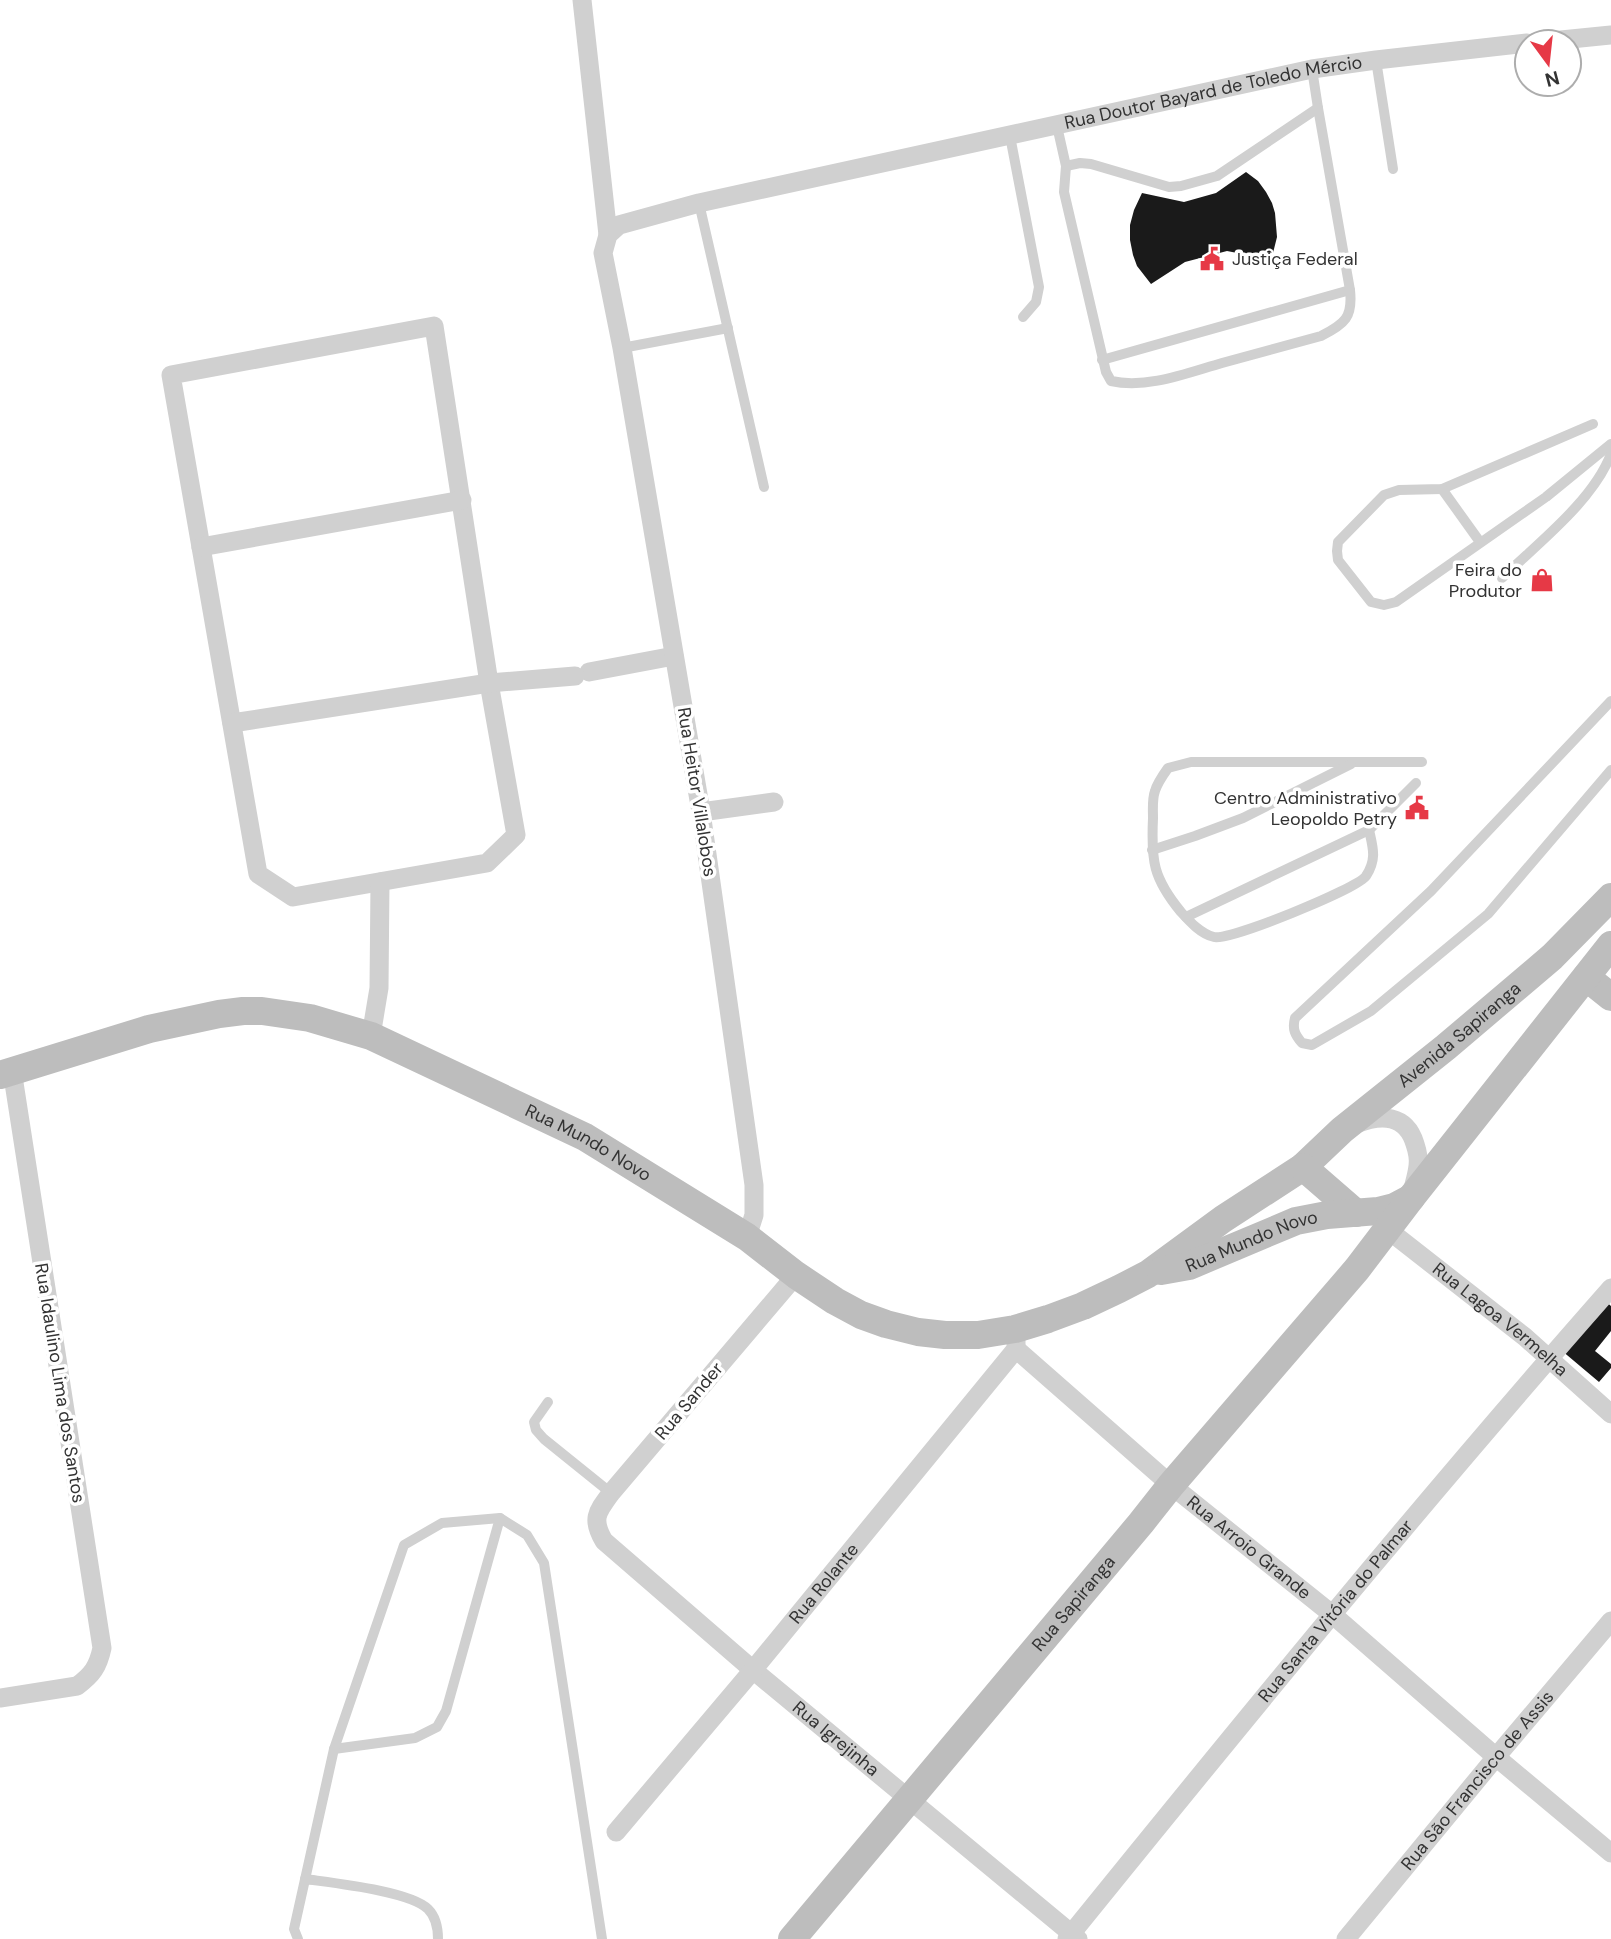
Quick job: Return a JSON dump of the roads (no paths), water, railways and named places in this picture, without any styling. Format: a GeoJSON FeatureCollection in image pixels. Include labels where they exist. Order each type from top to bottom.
{"type":"FeatureCollection","features":[{"type":"Feature","properties":{"kind":"main road","name":"Avenida Sapiranga"},"geometry":{"type":"LineString","coordinates":[[1303,1167],[1342,1130],[1541,966],[1611,897]]}},
{"type":"Feature","properties":{"kind":"main road"},"geometry":{"type":"LineString","coordinates":[[1356,1213],[1394,1207],[1411,1198],[1611,945]]}},
{"type":"Feature","properties":{"kind":"main road"},"geometry":{"type":"LineString","coordinates":[[1586,977],[1611,997]]}},
{"type":"Feature","properties":{"kind":"main road","name":"Rua Mundo Novo"},"geometry":{"type":"LineString","coordinates":[[6,1073],[149,1029],[243,1011],[310,1018],[371,1036],[585,1137],[747,1237],[796,1275],[861,1315],[918,1332],[945,1335],[1016,1339],[1148,1274],[1223,1219],[1303,1167]]}},
{"type":"Feature","properties":{"kind":"main road"},"geometry":{"type":"LineString","coordinates":[[1303,1167],[1356,1213],[1362,1230],[1357,1269]]}},
{"type":"Feature","properties":{"kind":"main road","name":"Rua Sapiranga"},"geometry":{"type":"LineString","coordinates":[[792,1939],[1171,1485],[1357,1269],[1411,1198]]}},
{"type":"Feature","properties":{"kind":"main road","name":"Rua Mundo Novo"},"geometry":{"type":"LineString","coordinates":[[1148,1274],[1189,1265],[1304,1219],[1356,1213]]}},
{"type":"Feature","properties":{"kind":"street","name":"Rua Heitor Villalobos"},"geometry":{"type":"LineString","coordinates":[[582,0],[608,235],[603,253],[622,348],[701,812],[754,1185],[754,1215],[747,1237]]}},
{"type":"Feature","properties":{"kind":"street"},"geometry":{"type":"LineString","coordinates":[[1583,38],[1611,35]]}},
{"type":"Feature","properties":{"kind":"street","name":"Rua Doutor Bayard de Toledo Mércio"},"geometry":{"type":"LineString","coordinates":[[608,235],[619,225],[699,204],[1312,69],[1513,45]]}},
{"type":"Feature","properties":{"kind":"street"},"geometry":{"type":"LineString","coordinates":[[434,326],[462,500],[489,683],[516,835],[487,863],[293,897],[258,874],[171,375],[434,326]]}},
{"type":"Feature","properties":{"kind":"street"},"geometry":{"type":"LineString","coordinates":[[201,547],[462,500]]}},
{"type":"Feature","properties":{"kind":"street"},"geometry":{"type":"LineString","coordinates":[[232,723],[489,683],[582,674],[674,656]]}},
{"type":"Feature","properties":{"kind":"street"},"geometry":{"type":"LineString","coordinates":[[701,812],[774,802]]}},
{"type":"Feature","properties":{"kind":"street"},"geometry":{"type":"LineString","coordinates":[[371,1036],[379,988],[380,882]]}},
{"type":"Feature","properties":{"kind":"street","name":"Rua Idaulino Lima dos Santos"},"geometry":{"type":"LineString","coordinates":[[0,1698],[77,1686],[99,1662],[102,1648],[6,1073]]}},
{"type":"Feature","properties":{"kind":"street"},"geometry":{"type":"LineString","coordinates":[[1342,1130],[1370,1119],[1387,1118],[1405,1126],[1414,1140],[1418,1164],[1411,1198]]}},
{"type":"Feature","properties":{"kind":"street","name":"Rua Lagoa Vermelha"},"geometry":{"type":"LineString","coordinates":[[1387,1229],[1525,1337],[1611,1414]]}},
{"type":"Feature","properties":{"kind":"street","name":"Rua Sander"},"geometry":{"type":"LineString","coordinates":[[599,1532],[597,1512],[611,1493],[796,1275]]}},
{"type":"Feature","properties":{"kind":"street","name":"Rua Santa Vitória do Palmar"},"geometry":{"type":"LineString","coordinates":[[1072,1937],[1333,1615],[1611,1288]]}},
{"type":"Feature","properties":{"kind":"street","name":"Rua Arroio Grande"},"geometry":{"type":"LineString","coordinates":[[1016,1339],[1171,1485],[1333,1615],[1611,1853]]}},
{"type":"Feature","properties":{"kind":"street","name":"Rua Rolante"},"geometry":{"type":"LineString","coordinates":[[616,1832],[753,1670],[1016,1339]]}},
{"type":"Feature","properties":{"kind":"street","name":"Rua Igrejinha"},"geometry":{"type":"LineString","coordinates":[[599,1532],[604,1541],[753,1670],[1072,1937]]}},
{"type":"Feature","properties":{"kind":"street","name":"Rua São Francisco de Assis"},"geometry":{"type":"LineString","coordinates":[[1346,1939],[1611,1621]]}},
{"type":"Feature","properties":{"kind":"lane"},"geometry":{"type":"LineString","coordinates":[[1376,60],[1393,169]]}},
{"type":"Feature","properties":{"kind":"lane"},"geometry":{"type":"LineString","coordinates":[[1057,126],[1066,166],[1064,192],[1102,360],[1111,381],[1141,383],[1169,378],[1321,336],[1341,323],[1352,307],[1312,69]]}},
{"type":"Feature","properties":{"kind":"lane"},"geometry":{"type":"LineString","coordinates":[[1066,166],[1091,164],[1169,187],[1181,186],[1217,176],[1318,108]]}},
{"type":"Feature","properties":{"kind":"lane"},"geometry":{"type":"LineString","coordinates":[[1010,135],[1039,287],[1036,302],[1023,317]]}},
{"type":"Feature","properties":{"kind":"lane"},"geometry":{"type":"LineString","coordinates":[[699,204],[765,487]]}},
{"type":"Feature","properties":{"kind":"lane"},"geometry":{"type":"LineString","coordinates":[[1102,360],[1350,290]]}},
{"type":"Feature","properties":{"kind":"lane"},"geometry":{"type":"LineString","coordinates":[[622,348],[728,328]]}},
{"type":"Feature","properties":{"kind":"lane"},"geometry":{"type":"LineString","coordinates":[[1593,424],[1442,489],[1399,490],[1384,495],[1338,542],[1338,560],[1371,602],[1384,605],[1396,602],[1546,497],[1611,444]]}},
{"type":"Feature","properties":{"kind":"lane"},"geometry":{"type":"LineString","coordinates":[[1502,578],[1575,508],[1605,471],[1611,454]]}},
{"type":"Feature","properties":{"kind":"lane"},"geometry":{"type":"LineString","coordinates":[[1442,489],[1480,542]]}},
{"type":"Feature","properties":{"kind":"lane"},"geometry":{"type":"LineString","coordinates":[[1611,701],[1431,891],[1295,1018],[1294,1031],[1302,1044],[1312,1045],[1371,1011],[1488,914],[1611,770]]}},
{"type":"Feature","properties":{"kind":"lane"},"geometry":{"type":"LineString","coordinates":[[1369,830],[1374,856],[1365,877],[1347,890],[1237,934],[1217,939],[1202,932],[1186,917],[1159,881],[1152,850],[1154,793],[1168,768],[1191,762],[1422,762]]}},
{"type":"Feature","properties":{"kind":"lane"},"geometry":{"type":"LineString","coordinates":[[1152,850],[1243,818],[1355,762]]}},
{"type":"Feature","properties":{"kind":"lane"},"geometry":{"type":"LineString","coordinates":[[1186,917],[1369,830],[1416,783]]}},
{"type":"Feature","properties":{"kind":"lane"},"geometry":{"type":"LineString","coordinates":[[548,1402],[534,1422],[536,1430],[611,1493]]}},
{"type":"Feature","properties":{"kind":"lane"},"geometry":{"type":"LineString","coordinates":[[334,1749],[415,1738],[437,1727],[446,1711],[500,1518]]}},
{"type":"Feature","properties":{"kind":"lane"},"geometry":{"type":"LineString","coordinates":[[298,1939],[294,1929],[334,1749],[404,1545],[442,1523],[500,1518],[527,1535],[544,1563],[602,1939]]}},
{"type":"Feature","properties":{"kind":"lane"},"geometry":{"type":"LineString","coordinates":[[305,1879],[406,1896],[428,1909],[438,1925],[438,1939]]}},
{"type":"Feature","properties":{"kind":"place","name":"Justiça Federal"},"geometry":{"type":"Point","coordinates":[1212,259]}},
{"type":"Feature","properties":{"kind":"place","name":"Feira do Produtor"},"geometry":{"type":"Point","coordinates":[1542,580]}},
{"type":"Feature","properties":{"kind":"place","name":"Centro Administrativo Leopoldo Petry"},"geometry":{"type":"Point","coordinates":[1417,808]}}]}
